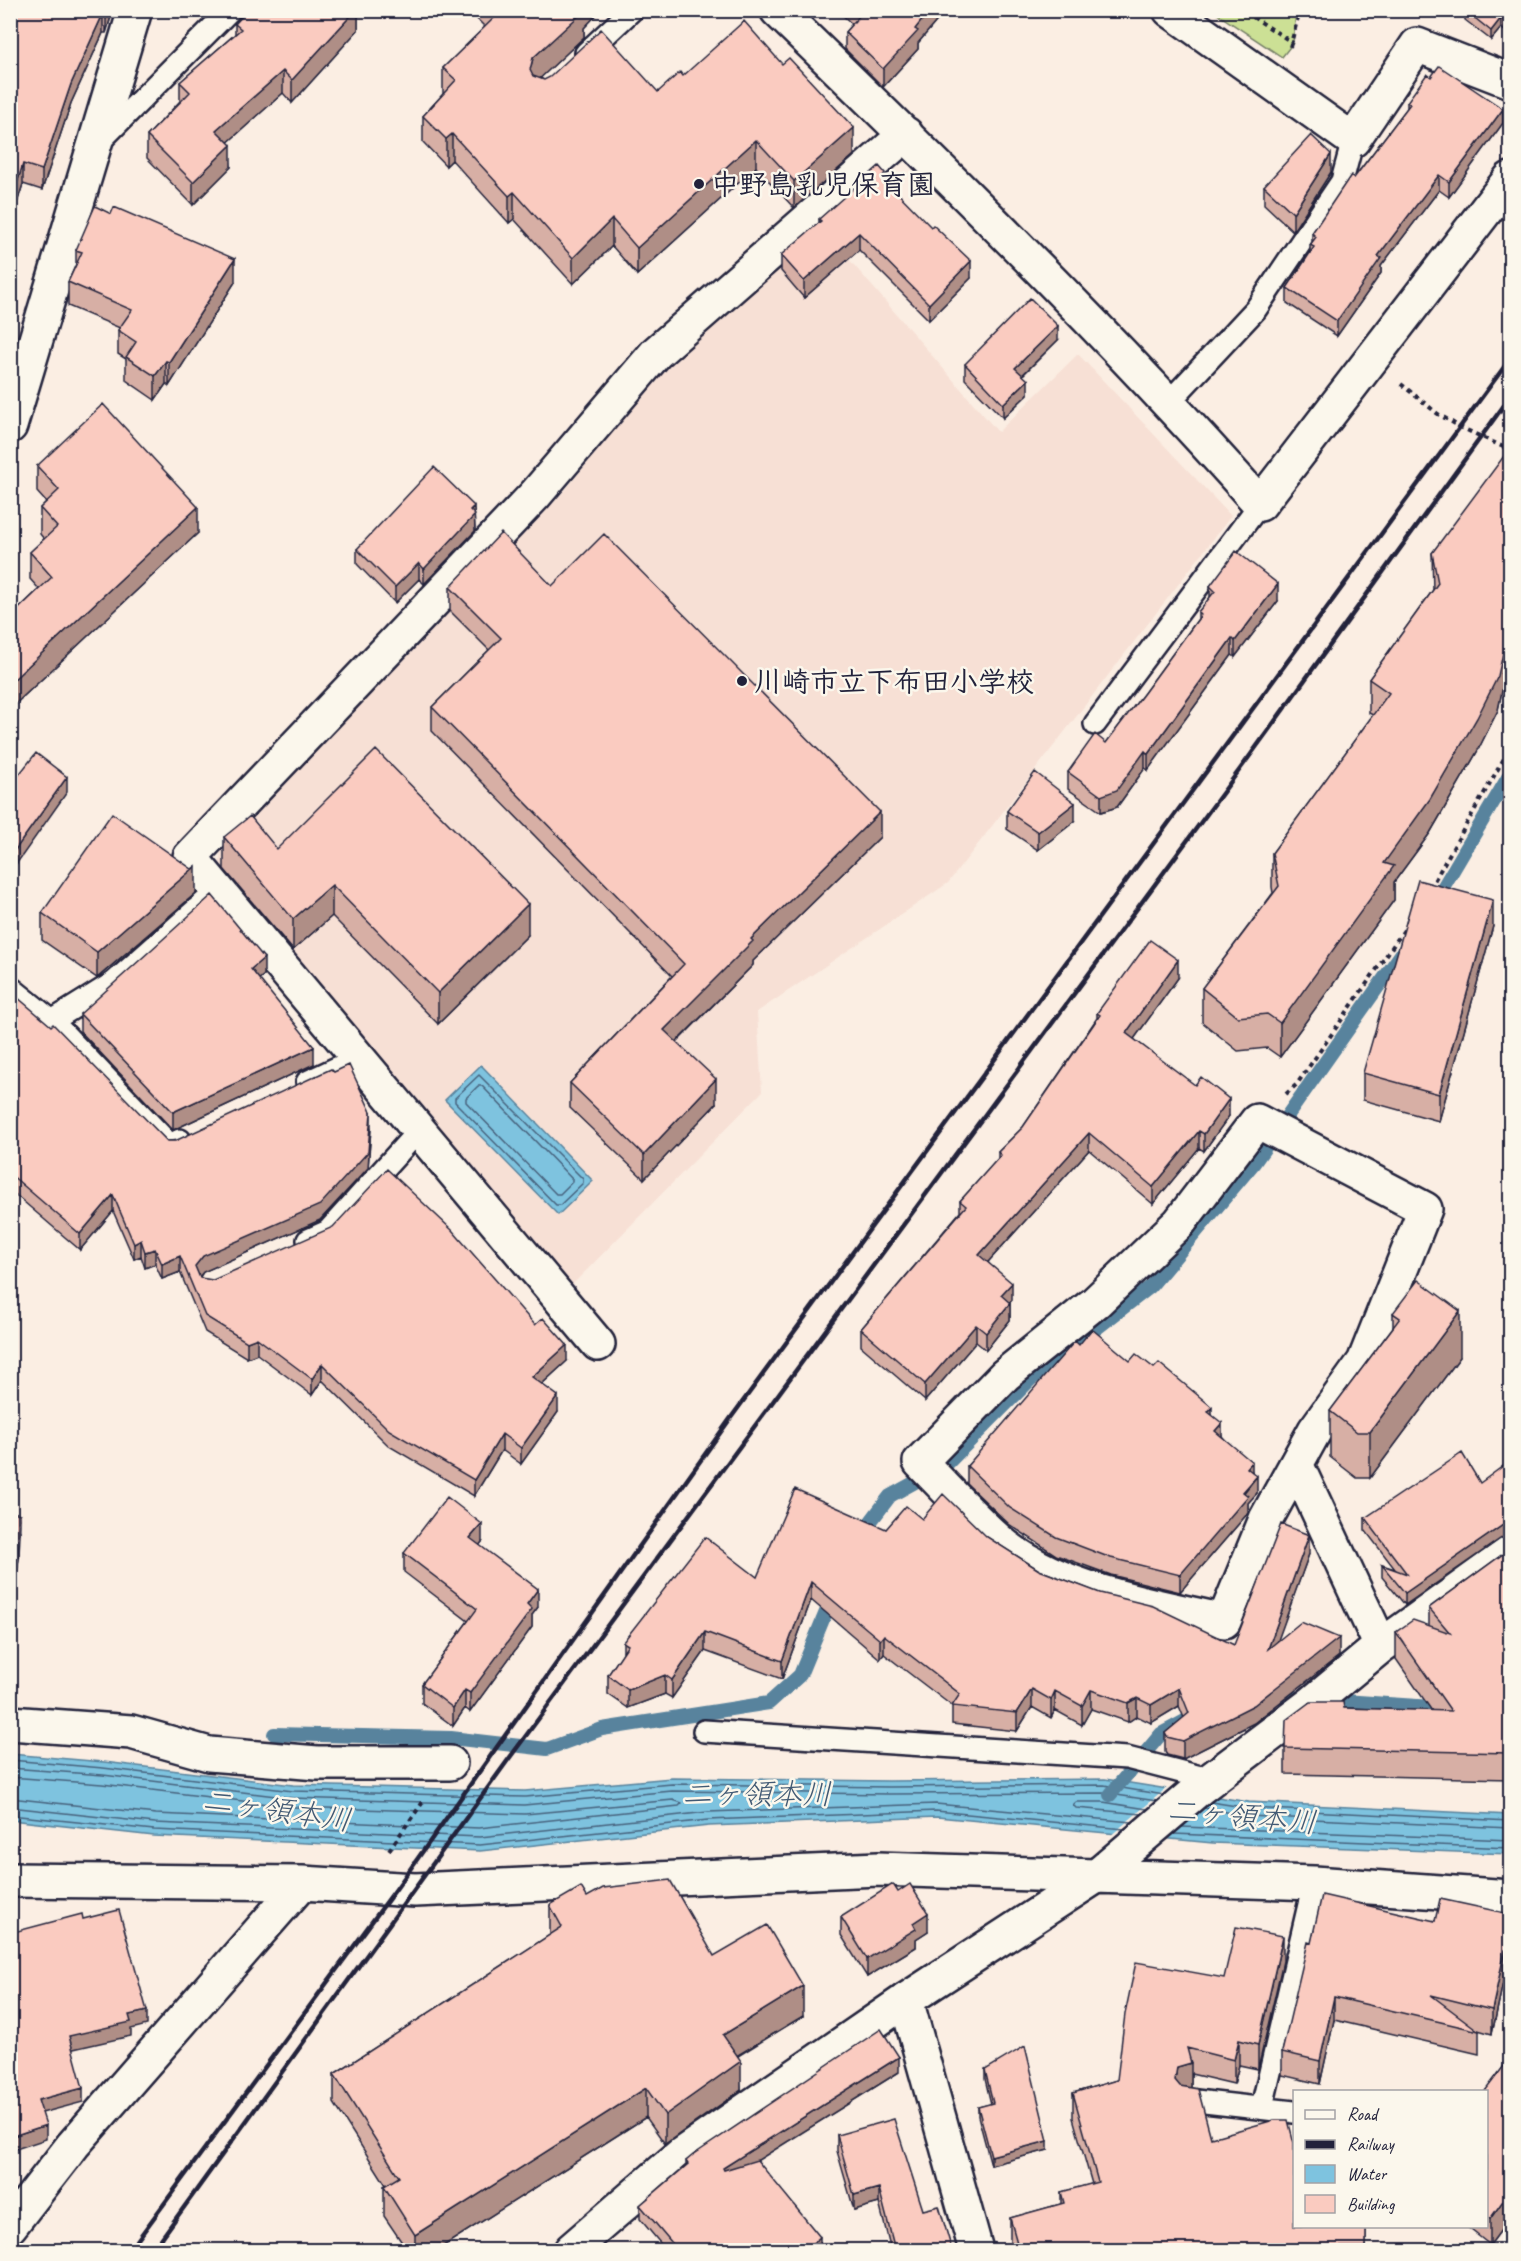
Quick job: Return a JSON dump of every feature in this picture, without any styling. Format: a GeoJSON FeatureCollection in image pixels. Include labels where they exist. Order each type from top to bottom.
{"type":"FeatureCollection","features":[{"type":"Feature","properties":{"kind":"street"},"geometry":{"type":"LineString","coordinates":[[10,426],[135,10]]}},
{"type":"Feature","properties":{"kind":"street"},"geometry":{"type":"LineString","coordinates":[[777,10],[906,134],[1169,402],[1260,504],[1370,358],[1510,179]]}},
{"type":"Feature","properties":{"kind":"street"},"geometry":{"type":"LineString","coordinates":[[1170,10],[1353,140],[1417,45],[1510,81]]}},
{"type":"Feature","properties":{"kind":"street"},"geometry":{"type":"LineString","coordinates":[[598,1344],[190,857],[535,495],[656,353],[906,134]]}},
{"type":"Feature","properties":{"kind":"street"},"geometry":{"type":"LineString","coordinates":[[1257,1121],[1425,1209],[1364,1362],[1315,1430],[1266,1519],[1224,1622],[1109,1594],[1039,1567],[999,1541],[920,1462],[1005,1375],[1096,1302],[1179,1223],[1257,1121]]}},
{"type":"Feature","properties":{"kind":"street"},"geometry":{"type":"LineString","coordinates":[[1297,1466],[1381,1646]]}},
{"type":"Feature","properties":{"kind":"street"},"geometry":{"type":"LineString","coordinates":[[571,2250],[682,2154],[906,2000],[1098,1875],[1207,1784],[1381,1646],[1510,1553]]}},
{"type":"Feature","properties":{"kind":"street"},"geometry":{"type":"LineString","coordinates":[[10,1723],[131,1732],[209,1754],[317,1764],[450,1763]]}},
{"type":"Feature","properties":{"kind":"street"},"geometry":{"type":"LineString","coordinates":[[10,1880],[302,1883],[415,1890],[878,1869],[1314,1883],[1510,1897]]}},
{"type":"Feature","properties":{"kind":"street"},"geometry":{"type":"LineString","coordinates":[[10,2226],[73,2145],[302,1883]]}},
{"type":"Feature","properties":{"kind":"street"},"geometry":{"type":"LineString","coordinates":[[906,2000],[976,2250]]}},
{"type":"Feature","properties":{"kind":"lane"},"geometry":{"type":"LineString","coordinates":[[94,147],[230,10]]}},
{"type":"Feature","properties":{"kind":"lane"},"geometry":{"type":"LineString","coordinates":[[574,64],[632,10]]}},
{"type":"Feature","properties":{"kind":"lane"},"geometry":{"type":"LineString","coordinates":[[1169,402],[1256,309],[1342,181],[1353,140]]}},
{"type":"Feature","properties":{"kind":"lane"},"geometry":{"type":"LineString","coordinates":[[1095,724],[1260,504]]}},
{"type":"Feature","properties":{"kind":"lane"},"geometry":{"type":"LineString","coordinates":[[52,1021],[113,983],[218,890]]}},
{"type":"Feature","properties":{"kind":"lane"},"geometry":{"type":"LineString","coordinates":[[10,987],[52,1021],[170,1145],[201,1130]]}},
{"type":"Feature","properties":{"kind":"lane"},"geometry":{"type":"LineString","coordinates":[[285,1092],[358,1058]]}},
{"type":"Feature","properties":{"kind":"lane"},"geometry":{"type":"LineString","coordinates":[[288,1249],[328,1231],[419,1130]]}},
{"type":"Feature","properties":{"kind":"lane"},"geometry":{"type":"LineString","coordinates":[[704,1731],[1127,1758],[1207,1784]]}},
{"type":"Feature","properties":{"kind":"lane"},"geometry":{"type":"LineString","coordinates":[[1262,2107],[1314,1883]]}},
{"type":"Feature","properties":{"kind":"lane"},"geometry":{"type":"LineString","coordinates":[[1187,2100],[1293,2112]]}},
{"type":"Feature","properties":{"kind":"path"},"geometry":{"type":"LineString","coordinates":[[1253,16],[1293,43],[1300,10]]}},
{"type":"Feature","properties":{"kind":"path"},"geometry":{"type":"LineString","coordinates":[[1370,358],[1438,414],[1460,428],[1510,450]]}},
{"type":"Feature","properties":{"kind":"path"},"geometry":{"type":"LineString","coordinates":[[1428,892],[1510,748]]}},
{"type":"Feature","properties":{"kind":"path"},"geometry":{"type":"LineString","coordinates":[[1257,1121],[1297,1084],[1410,921]]}},
{"type":"Feature","properties":{"kind":"path"},"geometry":{"type":"LineString","coordinates":[[385,1856],[450,1763]]}},
{"type":"Feature","properties":{"kind":"shaded area","name":"川崎市立下布田小学校"},"geometry":{"type":"Polygon","coordinates":[[[822,228],[998,432],[1078,354],[1231,516],[948,883],[757,1012],[762,1092],[571,1286],[219,874],[221,847],[566,489],[664,369],[822,228]]]}},
{"type":"Feature","properties":{"kind":"green space"},"geometry":{"type":"Polygon","coordinates":[[[1213,11],[1296,11],[1293,43],[1282,57],[1213,11]]]}},
{"type":"Feature","properties":{"kind":"water"},"geometry":{"type":"Polygon","coordinates":[[[481,1065],[593,1181],[558,1215],[445,1100],[481,1065]]]}},
{"type":"Feature","properties":{"kind":"water","name":"二ヶ領本川"},"geometry":{"type":"Polygon","coordinates":[[[10,1754],[104,1762],[293,1785],[525,1791],[672,1778],[889,1781],[1105,1779],[1249,1802],[1510,1815],[1510,1854],[1213,1843],[937,1817],[709,1826],[480,1851],[154,1836],[11,1820],[10,1754]]]}},
{"type":"Feature","properties":{"kind":"pier"},"geometry":{"type":"Polygon","coordinates":[[[1169,1786],[1221,1795],[1165,1842],[1109,1837],[1169,1786]]]}},
{"type":"Feature","properties":{"kind":"building"},"geometry":{"type":"Polygon","coordinates":[[[10,10],[107,10],[106,14],[103,14],[71,84],[42,170],[23,164],[10,205],[10,10]]]}},
{"type":"Feature","properties":{"kind":"building"},"geometry":{"type":"Polygon","coordinates":[[[248,10],[356,10],[292,80],[283,71],[216,130],[231,145],[193,182],[147,136],[190,92],[180,82],[241,29],[235,24],[248,10]]]}},
{"type":"Feature","properties":{"kind":"building"},"geometry":{"type":"Polygon","coordinates":[[[494,10],[584,11],[533,58],[530,70],[533,76],[544,80],[550,77],[601,29],[658,92],[680,72],[683,76],[744,21],[782,64],[789,58],[854,128],[794,181],[756,140],[637,248],[612,219],[573,258],[514,192],[509,196],[452,134],[446,139],[423,116],[456,80],[443,68],[498,14],[494,10]]]}},
{"type":"Feature","properties":{"kind":"building"},"geometry":{"type":"Polygon","coordinates":[[[857,10],[930,10],[915,29],[918,31],[883,69],[845,32],[861,14],[857,10]]]}},
{"type":"Feature","properties":{"kind":"building"},"geometry":{"type":"Polygon","coordinates":[[[1465,10],[1510,10],[1510,26],[1501,18],[1491,31],[1465,10]]]}},
{"type":"Feature","properties":{"kind":"building"},"geometry":{"type":"Polygon","coordinates":[[[1439,66],[1503,109],[1449,182],[1439,175],[1378,256],[1381,258],[1337,321],[1287,288],[1314,247],[1310,245],[1316,237],[1312,233],[1351,175],[1354,178],[1410,104],[1407,102],[1427,74],[1431,77],[1439,66]]]}},
{"type":"Feature","properties":{"kind":"building"},"geometry":{"type":"Polygon","coordinates":[[[1311,135],[1331,154],[1293,213],[1264,186],[1311,135]]]}},
{"type":"Feature","properties":{"kind":"building"},"geometry":{"type":"Polygon","coordinates":[[[879,166],[885,173],[882,177],[931,227],[933,225],[971,261],[929,304],[859,233],[804,281],[781,255],[879,166]]]}},
{"type":"Feature","properties":{"kind":"building"},"geometry":{"type":"Polygon","coordinates":[[[95,206],[111,214],[114,207],[235,259],[169,362],[166,361],[155,376],[126,357],[136,342],[118,330],[132,310],[68,282],[82,252],[76,250],[95,206]]]}},
{"type":"Feature","properties":{"kind":"building"},"geometry":{"type":"Polygon","coordinates":[[[1030,298],[1058,326],[1015,368],[1028,380],[1003,404],[965,364],[1030,298]]]}},
{"type":"Feature","properties":{"kind":"building"},"geometry":{"type":"Polygon","coordinates":[[[103,404],[198,507],[11,682],[10,617],[52,577],[30,552],[57,527],[40,508],[59,490],[37,466],[103,404]]]}},
{"type":"Feature","properties":{"kind":"building"},"geometry":{"type":"Polygon","coordinates":[[[1504,456],[1510,461],[1510,643],[1503,653],[1498,676],[1477,718],[1430,799],[1384,863],[1394,866],[1280,1023],[1267,1014],[1238,1017],[1202,988],[1279,886],[1272,853],[1389,693],[1369,679],[1438,583],[1432,553],[1504,456]]]}},
{"type":"Feature","properties":{"kind":"building"},"geometry":{"type":"Polygon","coordinates":[[[434,467],[474,506],[470,510],[475,515],[424,569],[419,563],[395,587],[357,549],[434,467]]]}},
{"type":"Feature","properties":{"kind":"building"},"geometry":{"type":"Polygon","coordinates":[[[501,533],[552,586],[604,534],[880,812],[751,939],[753,941],[664,1030],[716,1079],[644,1155],[570,1083],[684,964],[432,707],[501,638],[450,587],[501,533]]]}},
{"type":"Feature","properties":{"kind":"building"},"geometry":{"type":"Polygon","coordinates":[[[1236,551],[1278,584],[1235,641],[1232,638],[1148,754],[1145,751],[1117,790],[1101,796],[1068,772],[1095,734],[1106,743],[1201,615],[1198,612],[1215,591],[1210,586],[1236,551]]]}},
{"type":"Feature","properties":{"kind":"building"},"geometry":{"type":"Polygon","coordinates":[[[376,750],[528,904],[438,993],[332,885],[293,919],[224,837],[250,816],[277,849],[376,750]]]}},
{"type":"Feature","properties":{"kind":"building"},"geometry":{"type":"Polygon","coordinates":[[[36,753],[67,777],[10,857],[10,786],[36,753]]]}},
{"type":"Feature","properties":{"kind":"building"},"geometry":{"type":"Polygon","coordinates":[[[1035,772],[1075,803],[1038,832],[1007,811],[1035,772]]]}},
{"type":"Feature","properties":{"kind":"building"},"geometry":{"type":"Polygon","coordinates":[[[112,813],[192,869],[196,866],[97,952],[42,913],[112,813]]]}},
{"type":"Feature","properties":{"kind":"building"},"geometry":{"type":"Polygon","coordinates":[[[1418,880],[1493,900],[1439,1094],[1363,1073],[1418,880]]]}},
{"type":"Feature","properties":{"kind":"building"},"geometry":{"type":"Polygon","coordinates":[[[212,895],[264,958],[251,969],[314,1047],[173,1112],[80,1014],[212,895]]]}},
{"type":"Feature","properties":{"kind":"building"},"geometry":{"type":"Polygon","coordinates":[[[1150,940],[1178,960],[1126,1033],[1195,1085],[1201,1077],[1229,1099],[1204,1134],[1199,1131],[1153,1187],[1089,1133],[979,1255],[1012,1283],[1001,1295],[1010,1303],[986,1333],[976,1325],[925,1384],[861,1329],[966,1206],[960,1201],[1001,1155],[998,1152],[1023,1127],[1100,1015],[1097,1013],[1150,940]]]}},
{"type":"Feature","properties":{"kind":"building"},"geometry":{"type":"Polygon","coordinates":[[[10,991],[51,1026],[53,1024],[167,1141],[175,1141],[331,1069],[334,1072],[349,1065],[371,1112],[368,1152],[320,1205],[203,1256],[195,1266],[200,1278],[213,1280],[333,1227],[387,1169],[452,1230],[535,1325],[543,1318],[567,1345],[532,1377],[558,1396],[521,1448],[502,1434],[474,1480],[389,1430],[322,1364],[312,1379],[257,1338],[247,1342],[205,1316],[180,1256],[162,1264],[155,1249],[145,1252],[141,1240],[134,1244],[113,1195],[80,1234],[10,1174],[10,991]]]}},
{"type":"Feature","properties":{"kind":"building"},"geometry":{"type":"Polygon","coordinates":[[[1418,1280],[1460,1311],[1370,1432],[1357,1432],[1330,1411],[1400,1318],[1393,1313],[1418,1280]]]}},
{"type":"Feature","properties":{"kind":"building"},"geometry":{"type":"Polygon","coordinates":[[[1092,1329],[1130,1361],[1136,1354],[1154,1368],[1159,1363],[1212,1407],[1208,1412],[1222,1423],[1215,1431],[1252,1462],[1247,1468],[1257,1476],[1243,1492],[1248,1496],[1180,1575],[1111,1558],[1056,1537],[1010,1508],[967,1466],[1075,1341],[1079,1345],[1092,1329]]]}},
{"type":"Feature","properties":{"kind":"building"},"geometry":{"type":"Polygon","coordinates":[[[1462,1453],[1480,1483],[1510,1461],[1510,1520],[1405,1593],[1382,1565],[1407,1574],[1365,1518],[1462,1453]]]}},
{"type":"Feature","properties":{"kind":"building"},"geometry":{"type":"Polygon","coordinates":[[[795,1489],[886,1529],[906,1506],[922,1519],[943,1494],[987,1537],[1039,1570],[1100,1593],[1153,1606],[1234,1645],[1281,1524],[1309,1535],[1268,1649],[1301,1622],[1339,1638],[1254,1705],[1183,1741],[1167,1737],[1165,1733],[1189,1713],[1179,1688],[1151,1705],[1137,1698],[1128,1703],[1091,1690],[1082,1706],[1055,1691],[1051,1700],[1032,1689],[1017,1713],[952,1706],[960,1694],[884,1635],[880,1640],[811,1582],[782,1661],[705,1632],[672,1680],[665,1675],[628,1690],[608,1675],[628,1645],[623,1642],[705,1537],[757,1577],[795,1489]]]}},
{"type":"Feature","properties":{"kind":"building"},"geometry":{"type":"Polygon","coordinates":[[[447,1497],[482,1524],[470,1538],[538,1589],[527,1604],[532,1609],[470,1693],[465,1690],[453,1708],[422,1684],[477,1609],[404,1553],[447,1497]]]}},
{"type":"Feature","properties":{"kind":"building"},"geometry":{"type":"Polygon","coordinates":[[[10,1511],[20,1514],[19,1541],[13,1581],[10,1581],[10,1511]]]}},
{"type":"Feature","properties":{"kind":"building"},"geometry":{"type":"Polygon","coordinates":[[[1510,1549],[1510,1753],[1285,1748],[1286,1720],[1310,1702],[1343,1702],[1344,1708],[1451,1711],[1396,1632],[1413,1620],[1450,1633],[1429,1608],[1510,1549]]]}},
{"type":"Feature","properties":{"kind":"building"},"geometry":{"type":"Polygon","coordinates":[[[670,1880],[714,1956],[767,1925],[803,1986],[723,2035],[741,2061],[665,2115],[646,2088],[415,2235],[384,2186],[399,2177],[334,2074],[562,1927],[550,1905],[581,1887],[587,1897],[603,1888],[670,1880]]]}},
{"type":"Feature","properties":{"kind":"building"},"geometry":{"type":"Polygon","coordinates":[[[893,1884],[898,1892],[910,1884],[928,1913],[913,1923],[916,1929],[867,1959],[841,1917],[893,1884]]]}},
{"type":"Feature","properties":{"kind":"building"},"geometry":{"type":"Polygon","coordinates":[[[1322,1895],[1435,1921],[1440,1899],[1510,1914],[1510,1952],[1505,1950],[1492,2010],[1431,1995],[1479,2031],[1334,1997],[1320,2061],[1282,2052],[1308,1942],[1311,1943],[1322,1895]]]}},
{"type":"Feature","properties":{"kind":"building"},"geometry":{"type":"Polygon","coordinates":[[[119,1910],[147,2011],[129,2015],[131,2022],[69,2036],[83,2088],[38,2100],[46,2125],[10,2137],[10,1933],[82,1914],[83,1919],[119,1910]]]}},
{"type":"Feature","properties":{"kind":"building"},"geometry":{"type":"Polygon","coordinates":[[[1236,1927],[1283,1936],[1258,2045],[1239,2040],[1234,2060],[1187,2048],[1191,2063],[1177,2067],[1175,2080],[1180,2086],[1198,2089],[1211,2138],[1274,2120],[1288,2120],[1293,2139],[1293,2228],[1366,2228],[1366,2247],[1336,2247],[1336,2250],[1266,2250],[1269,2246],[1252,2250],[1019,2250],[1010,2218],[1064,2203],[1061,2192],[1098,2182],[1073,2093],[1117,2080],[1125,2014],[1136,1962],[1224,1978],[1236,1927]]]}},
{"type":"Feature","properties":{"kind":"building"},"geometry":{"type":"Polygon","coordinates":[[[881,2029],[899,2057],[723,2168],[724,2170],[757,2160],[820,2237],[804,2250],[678,2250],[640,2205],[688,2164],[686,2161],[693,2155],[881,2029]]]}},
{"type":"Feature","properties":{"kind":"building"},"geometry":{"type":"Polygon","coordinates":[[[1025,2046],[1048,2141],[991,2156],[978,2107],[993,2103],[985,2070],[1025,2046]]]}},
{"type":"Feature","properties":{"kind":"building"},"geometry":{"type":"Polygon","coordinates":[[[1510,2058],[1510,2191],[1490,2219],[1488,2218],[1488,2090],[1486,2090],[1510,2058]]]}},
{"type":"Feature","properties":{"kind":"building"},"geometry":{"type":"Polygon","coordinates":[[[894,2119],[923,2210],[939,2206],[952,2250],[895,2250],[879,2188],[854,2195],[837,2135],[894,2119]]]}},
{"type":"Feature","properties":{"kind":"waterway"},"geometry":{"type":"LineString","coordinates":[[1435,901],[1510,774]]}},
{"type":"Feature","properties":{"kind":"waterway"},"geometry":{"type":"LineString","coordinates":[[859,1537],[890,1496],[946,1465],[1030,1380],[1150,1287],[1254,1163],[1404,950]]}},
{"type":"Feature","properties":{"kind":"waterway"},"geometry":{"type":"LineString","coordinates":[[274,1734],[451,1738],[547,1749],[602,1729],[769,1703],[800,1675],[833,1595]]}},
{"type":"Feature","properties":{"kind":"waterway"},"geometry":{"type":"LineString","coordinates":[[1269,1696],[1447,1708]]}},
{"type":"Feature","properties":{"kind":"waterway"},"geometry":{"type":"LineString","coordinates":[[1110,1795],[1161,1734],[1185,1721]]}},
{"type":"Feature","properties":{"kind":"railway"},"geometry":{"type":"LineString","coordinates":[[130,2250],[396,1889],[730,1419],[1510,359]]}},
{"type":"Feature","properties":{"kind":"railway"},"geometry":{"type":"LineString","coordinates":[[153,2250],[508,1760],[1249,757],[1510,397]]}},
{"type":"Feature","properties":{"kind":"place","name":"中野島乳児保育園"},"geometry":{"type":"Point","coordinates":[699,184]}},
{"type":"Feature","properties":{"kind":"place","name":"川崎市立下布田小学校"},"geometry":{"type":"Point","coordinates":[742,681]}}]}
